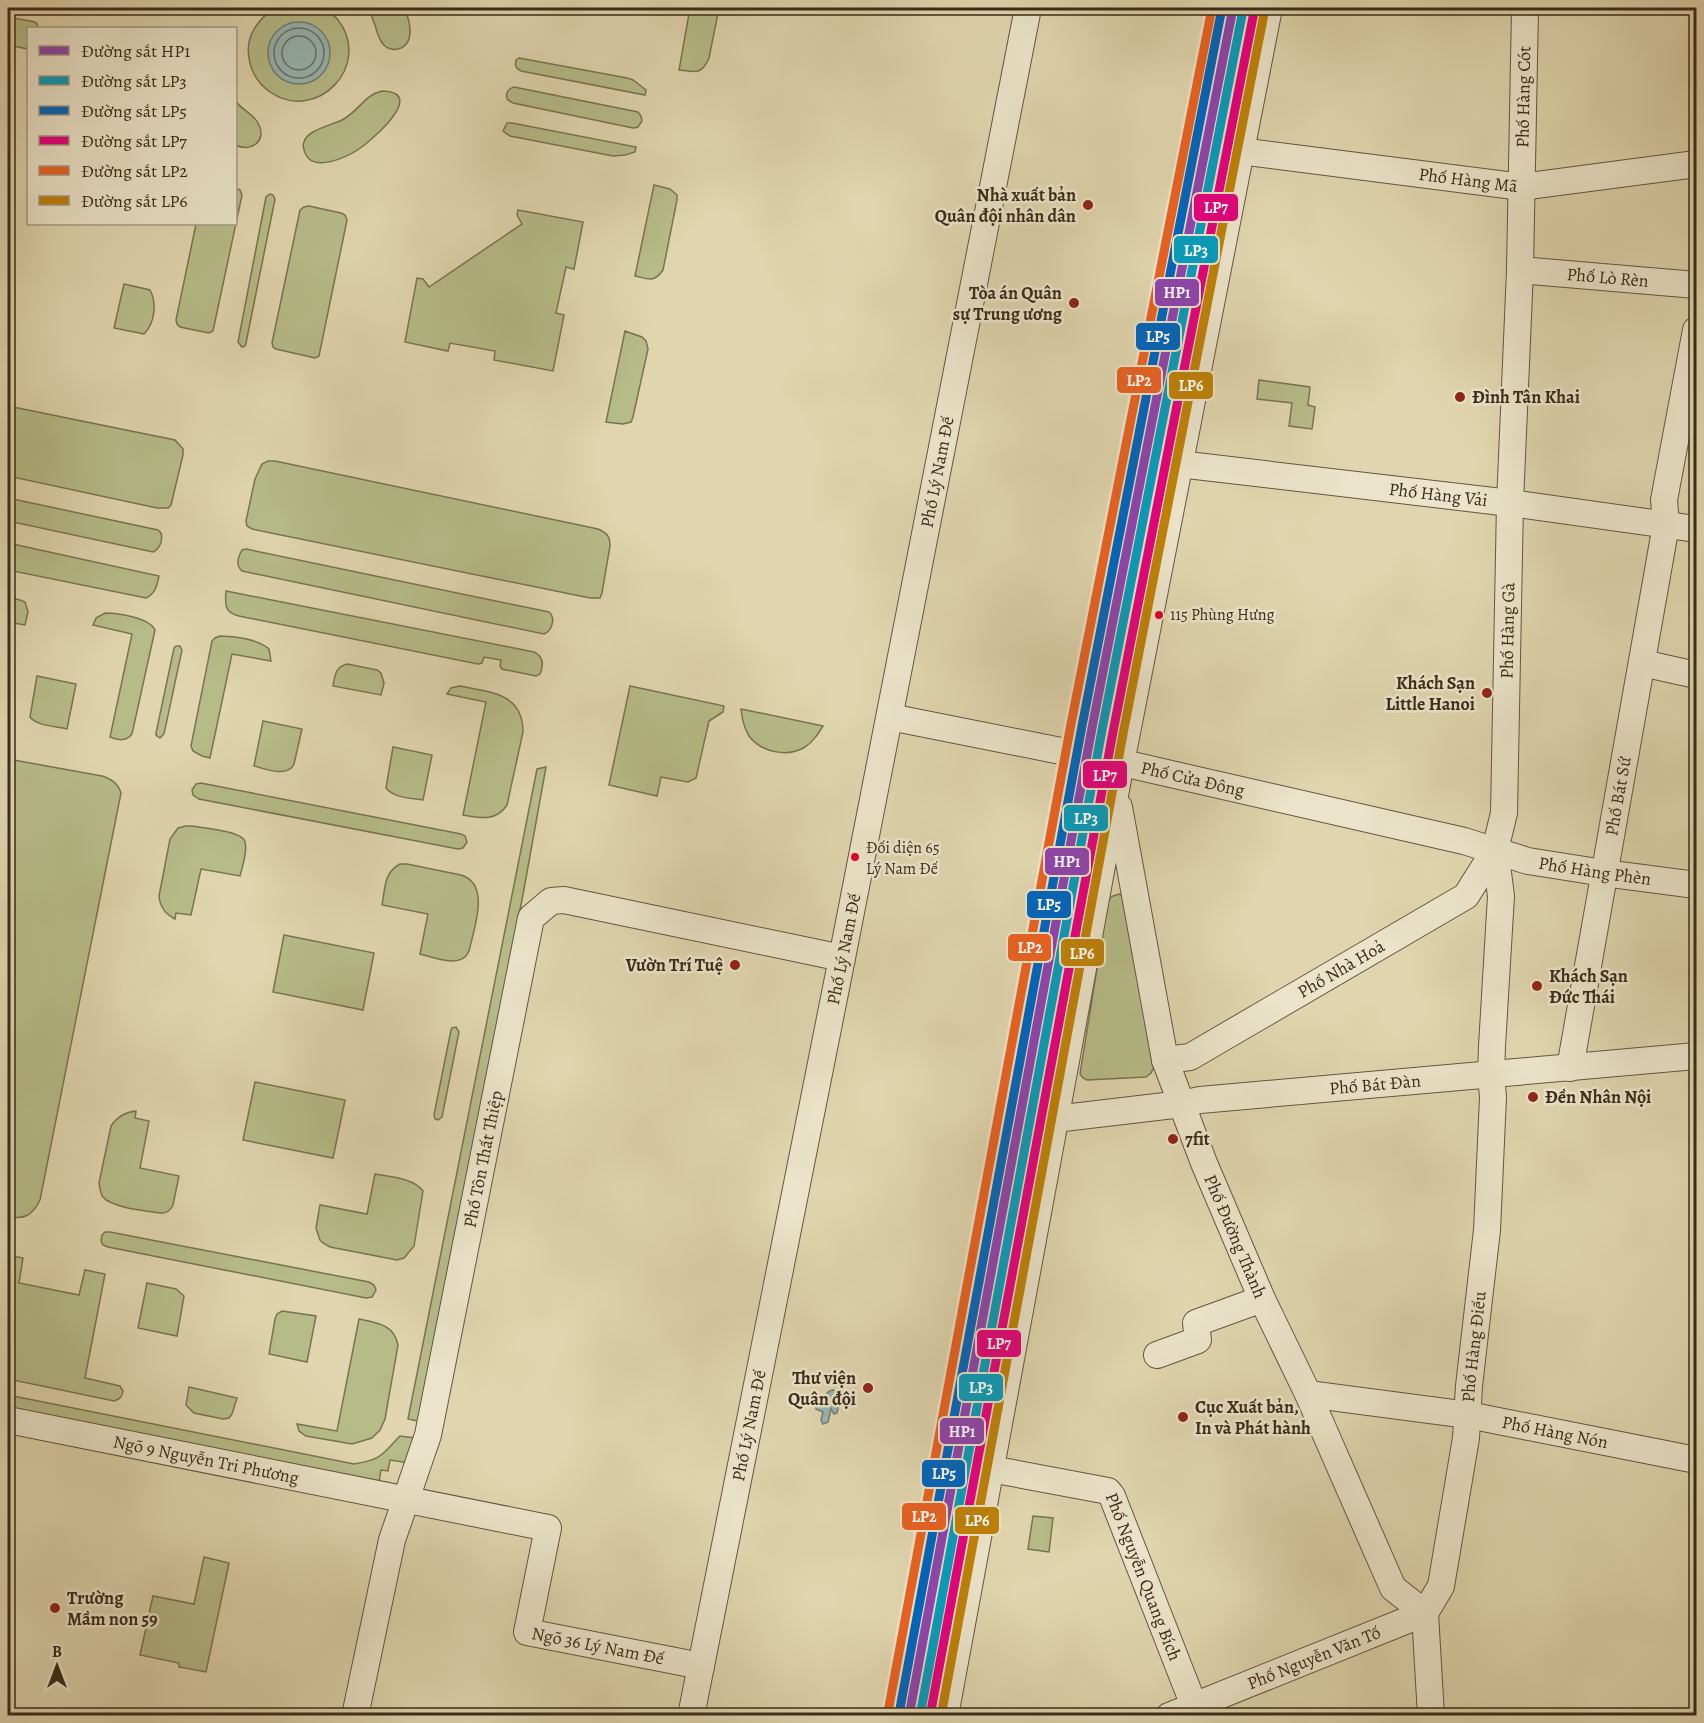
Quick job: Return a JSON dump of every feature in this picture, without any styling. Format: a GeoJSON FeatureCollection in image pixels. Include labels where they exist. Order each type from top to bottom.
{"type":"FeatureCollection","features":[{"type":"Feature","properties":{"kind":"street","name":"Phố Lý Nam Đế"},"geometry":{"type":"LineString","coordinates":[[691,1716],[890,717],[1008,101],[1028,8]]}},
{"type":"Feature","properties":{"kind":"street"},"geometry":{"type":"LineString","coordinates":[[945,1716],[1121,763],[1269,8]]}},
{"type":"Feature","properties":{"kind":"street","name":"Phố Hàng Cót"},"geometry":{"type":"LineString","coordinates":[[1522,187],[1525,8]]}},
{"type":"Feature","properties":{"kind":"street","name":"Phố Hàng Mã"},"geometry":{"type":"LineString","coordinates":[[1240,151],[1522,187],[1696,164]]}},
{"type":"Feature","properties":{"kind":"street","name":"Phố Hàng Gà"},"geometry":{"type":"LineString","coordinates":[[1491,1075],[1501,896],[1495,850],[1504,813],[1510,503],[1522,187]]}},
{"type":"Feature","properties":{"kind":"street","name":"Phố Lò Rèn"},"geometry":{"type":"LineString","coordinates":[[1520,270],[1696,285]]}},
{"type":"Feature","properties":{"kind":"street","name":"Phố Bát Sứ"},"geometry":{"type":"LineString","coordinates":[[1570,1068],[1666,525],[1664,500],[1696,330]]}},
{"type":"Feature","properties":{"kind":"street","name":"Phố Hàng Vải"},"geometry":{"type":"LineString","coordinates":[[1179,464],[1510,503],[1696,529]]}},
{"type":"Feature","properties":{"kind":"street"},"geometry":{"type":"LineString","coordinates":[[1642,663],[1696,675]]}},
{"type":"Feature","properties":{"kind":"street","name":"Phố Cửa Đông"},"geometry":{"type":"LineString","coordinates":[[890,717],[1121,763],[1453,838],[1495,850]]}},
{"type":"Feature","properties":{"kind":"street","name":"Phố Đường Thành"},"geometry":{"type":"LineString","coordinates":[[1116,792],[1165,1060],[1203,1163],[1393,1588],[1425,1613]]}},
{"type":"Feature","properties":{"kind":"street","name":"Phố Hàng Phèn"},"geometry":{"type":"LineString","coordinates":[[1495,850],[1528,861],[1696,885]]}},
{"type":"Feature","properties":{"kind":"street","name":"Phố Nhà Hoả"},"geometry":{"type":"LineString","coordinates":[[1165,1060],[1190,1057],[1466,896],[1495,850]]}},
{"type":"Feature","properties":{"kind":"street","name":"Phố Tôn Thất Thiệp"},"geometry":{"type":"LineString","coordinates":[[355,1716],[392,1540],[428,1435],[531,918],[551,901],[564,900],[842,958]]}},
{"type":"Feature","properties":{"kind":"street","name":"Phố Bát Đàn"},"geometry":{"type":"LineString","coordinates":[[1056,1119],[1200,1100],[1696,1056]]}},
{"type":"Feature","properties":{"kind":"street","name":"Phố Hàng Điếu"},"geometry":{"type":"LineString","coordinates":[[1425,1613],[1441,1586],[1466,1438],[1469,1386],[1487,1230],[1493,1097],[1491,1075]]}},
{"type":"Feature","properties":{"kind":"street"},"geometry":{"type":"LineString","coordinates":[[1157,1354],[1198,1340],[1196,1323],[1262,1299]]}},
{"type":"Feature","properties":{"kind":"street","name":"Phố Hàng Nón"},"geometry":{"type":"LineString","coordinates":[[1308,1394],[1468,1415],[1696,1460]]}},
{"type":"Feature","properties":{"kind":"street","name":"Ngõ 9 Nguyễn Tri Phương"},"geometry":{"type":"LineString","coordinates":[[8,1420],[548,1528]]}},
{"type":"Feature","properties":{"kind":"street","name":"Phố Nguyễn Quang Bích"},"geometry":{"type":"LineString","coordinates":[[991,1469],[1108,1491],[1112,1496],[1196,1710]]}},
{"type":"Feature","properties":{"kind":"street","name":"Ngõ 36 Lý Nam Đế"},"geometry":{"type":"LineString","coordinates":[[548,1528],[527,1632],[701,1666]]}},
{"type":"Feature","properties":{"kind":"street"},"geometry":{"type":"LineString","coordinates":[[1425,1613],[1431,1716]]}},
{"type":"Feature","properties":{"kind":"street","name":"Phố Nguyễn Văn Tố"},"geometry":{"type":"LineString","coordinates":[[1168,1716],[1196,1710],[1425,1613]]}},
{"type":"Feature","properties":{"kind":"green space"},"geometry":{"type":"Polygon","coordinates":[[[275,8],[324,8],[338,20],[347,37],[349,55],[344,71],[335,85],[321,95],[305,101],[288,100],[270,92],[254,73],[248,50],[251,35],[263,17],[275,8]]]}},
{"type":"Feature","properties":{"kind":"green space"},"geometry":{"type":"Polygon","coordinates":[[[366,8],[404,8],[410,31],[404,46],[393,49],[382,43],[372,16],[366,8]]]}},
{"type":"Feature","properties":{"kind":"green space"},"geometry":{"type":"Polygon","coordinates":[[[690,8],[719,8],[709,58],[701,70],[694,72],[679,70],[690,8]]]}},
{"type":"Feature","properties":{"kind":"green space"},"geometry":{"type":"Polygon","coordinates":[[[8,17],[37,24],[38,27],[27,27],[27,49],[8,45],[8,17]]]}},
{"type":"Feature","properties":{"kind":"green space"},"geometry":{"type":"Polygon","coordinates":[[[519,58],[627,78],[646,90],[645,95],[521,71],[516,65],[516,60],[519,58]]]}},
{"type":"Feature","properties":{"kind":"green space"},"geometry":{"type":"Polygon","coordinates":[[[514,87],[638,112],[642,121],[638,127],[633,128],[513,103],[508,100],[507,94],[514,87]]]}},
{"type":"Feature","properties":{"kind":"green space"},"geometry":{"type":"Polygon","coordinates":[[[382,91],[395,93],[400,99],[393,117],[375,136],[359,149],[339,159],[324,163],[310,160],[303,145],[310,134],[342,120],[370,96],[382,91]]]}},
{"type":"Feature","properties":{"kind":"green space"},"geometry":{"type":"Polygon","coordinates":[[[237,102],[255,118],[261,131],[256,144],[247,148],[237,145],[237,102]]]}},
{"type":"Feature","properties":{"kind":"green space"},"geometry":{"type":"Polygon","coordinates":[[[507,123],[636,147],[635,152],[613,156],[510,136],[503,131],[507,123]]]}},
{"type":"Feature","properties":{"kind":"green space"},"geometry":{"type":"Polygon","coordinates":[[[654,185],[670,189],[677,195],[677,200],[663,270],[657,277],[648,279],[635,276],[654,185]]]}},
{"type":"Feature","properties":{"kind":"green space"},"geometry":{"type":"Polygon","coordinates":[[[237,188],[242,195],[237,218],[237,188]]]}},
{"type":"Feature","properties":{"kind":"green space"},"geometry":{"type":"Polygon","coordinates":[[[270,194],[275,199],[246,343],[242,347],[238,342],[266,197],[270,194]]]}},
{"type":"Feature","properties":{"kind":"green space"},"geometry":{"type":"Polygon","coordinates":[[[309,206],[341,213],[347,220],[319,356],[315,358],[276,349],[272,343],[300,210],[309,206]]]}},
{"type":"Feature","properties":{"kind":"green space"},"geometry":{"type":"Polygon","coordinates":[[[518,210],[583,222],[574,269],[566,267],[556,313],[564,315],[553,371],[494,360],[495,351],[450,343],[448,351],[405,342],[417,278],[423,279],[429,287],[522,224],[517,215],[518,210]]]}},
{"type":"Feature","properties":{"kind":"green space"},"geometry":{"type":"Polygon","coordinates":[[[196,225],[236,225],[213,331],[209,333],[180,327],[176,320],[196,225]]]}},
{"type":"Feature","properties":{"kind":"green space"},"geometry":{"type":"Polygon","coordinates":[[[124,284],[150,290],[152,295],[153,319],[144,334],[114,328],[124,284]]]}},
{"type":"Feature","properties":{"kind":"green space"},"geometry":{"type":"Polygon","coordinates":[[[625,331],[642,337],[648,349],[633,417],[631,422],[623,424],[606,422],[625,331]]]}},
{"type":"Feature","properties":{"kind":"green space"},"geometry":{"type":"Polygon","coordinates":[[[1259,380],[1310,387],[1308,405],[1315,407],[1312,429],[1289,426],[1292,403],[1257,399],[1259,380]]]}},
{"type":"Feature","properties":{"kind":"green space"},"geometry":{"type":"Polygon","coordinates":[[[8,406],[175,440],[183,449],[183,455],[171,505],[168,508],[157,508],[8,476],[8,406]]]}},
{"type":"Feature","properties":{"kind":"green space"},"geometry":{"type":"Polygon","coordinates":[[[268,461],[598,529],[607,535],[610,546],[600,598],[590,598],[252,529],[247,526],[246,521],[255,479],[262,464],[268,461]]]}},
{"type":"Feature","properties":{"kind":"green space"},"geometry":{"type":"Polygon","coordinates":[[[8,498],[158,530],[162,536],[161,541],[159,547],[153,552],[8,521],[8,498]]]}},
{"type":"Feature","properties":{"kind":"green space"},"geometry":{"type":"Polygon","coordinates":[[[8,543],[159,576],[158,583],[154,591],[146,598],[8,570],[8,543]]]}},
{"type":"Feature","properties":{"kind":"green space"},"geometry":{"type":"Polygon","coordinates":[[[242,550],[549,612],[552,624],[544,634],[242,571],[238,566],[239,555],[242,550]]]}},
{"type":"Feature","properties":{"kind":"green space"},"geometry":{"type":"Polygon","coordinates":[[[226,591],[534,652],[541,658],[540,674],[536,676],[502,669],[501,660],[484,657],[482,663],[478,664],[239,616],[228,610],[225,600],[226,591]]]}},
{"type":"Feature","properties":{"kind":"green space"},"geometry":{"type":"Polygon","coordinates":[[[8,597],[25,602],[28,612],[25,625],[8,622],[8,597]]]}},
{"type":"Feature","properties":{"kind":"green space"},"geometry":{"type":"Polygon","coordinates":[[[105,613],[140,619],[155,630],[132,734],[125,739],[110,737],[132,634],[93,625],[96,618],[105,613]]]}},
{"type":"Feature","properties":{"kind":"green space"},"geometry":{"type":"Polygon","coordinates":[[[220,636],[252,640],[269,649],[271,661],[232,654],[210,758],[193,751],[191,746],[212,641],[220,636]]]}},
{"type":"Feature","properties":{"kind":"green space"},"geometry":{"type":"Polygon","coordinates":[[[176,646],[180,646],[182,650],[164,734],[160,738],[156,733],[176,646]]]}},
{"type":"Feature","properties":{"kind":"green space"},"geometry":{"type":"Polygon","coordinates":[[[347,664],[377,670],[381,673],[384,683],[381,695],[333,686],[338,670],[347,664]]]}},
{"type":"Feature","properties":{"kind":"green space"},"geometry":{"type":"Polygon","coordinates":[[[37,676],[76,684],[67,729],[42,724],[30,717],[37,676]]]}},
{"type":"Feature","properties":{"kind":"green space"},"geometry":{"type":"Polygon","coordinates":[[[460,686],[503,697],[511,702],[522,719],[523,732],[507,805],[498,814],[487,818],[463,815],[486,702],[447,694],[451,688],[460,686]]]}},
{"type":"Feature","properties":{"kind":"green space"},"geometry":{"type":"Polygon","coordinates":[[[630,686],[724,706],[723,712],[709,721],[696,778],[688,782],[661,777],[657,796],[609,785],[630,686]]]}},
{"type":"Feature","properties":{"kind":"green space"},"geometry":{"type":"Polygon","coordinates":[[[741,709],[823,726],[805,747],[790,752],[775,752],[760,746],[749,736],[741,709]]]}},
{"type":"Feature","properties":{"kind":"green space"},"geometry":{"type":"Polygon","coordinates":[[[263,721],[302,729],[294,764],[287,771],[254,766],[263,721]]]}},
{"type":"Feature","properties":{"kind":"green space"},"geometry":{"type":"Polygon","coordinates":[[[393,747],[432,755],[423,800],[398,796],[386,788],[393,747]]]}},
{"type":"Feature","properties":{"kind":"green space"},"geometry":{"type":"Polygon","coordinates":[[[8,759],[102,776],[114,782],[121,793],[40,1200],[31,1213],[23,1217],[8,1216],[8,759]]]}},
{"type":"Feature","properties":{"kind":"green space"},"geometry":{"type":"Polygon","coordinates":[[[546,767],[522,900],[418,1421],[408,1419],[537,769],[546,767]]]}},
{"type":"Feature","properties":{"kind":"green space"},"geometry":{"type":"Polygon","coordinates":[[[201,783],[461,834],[465,836],[467,842],[463,848],[458,849],[199,799],[193,795],[192,790],[196,784],[201,783]]]}},
{"type":"Feature","properties":{"kind":"green space"},"geometry":{"type":"Polygon","coordinates":[[[186,826],[237,835],[245,842],[245,855],[240,876],[201,869],[191,915],[176,913],[175,919],[164,910],[159,896],[170,839],[178,828],[186,826]]]}},
{"type":"Feature","properties":{"kind":"green space"},"geometry":{"type":"Polygon","coordinates":[[[400,864],[461,875],[476,887],[477,919],[466,956],[460,960],[448,961],[420,954],[428,914],[382,905],[388,876],[400,864]]]}},
{"type":"Feature","properties":{"kind":"green space"},"geometry":{"type":"Polygon","coordinates":[[[1119,894],[1125,897],[1154,1067],[1146,1077],[1087,1080],[1080,1074],[1108,900],[1119,894]]]}},
{"type":"Feature","properties":{"kind":"green space"},"geometry":{"type":"Polygon","coordinates":[[[284,935],[374,953],[363,1010],[273,992],[284,935]]]}},
{"type":"Feature","properties":{"kind":"green space"},"geometry":{"type":"Polygon","coordinates":[[[456,1027],[459,1032],[442,1117],[438,1120],[434,1115],[451,1030],[456,1027]]]}},
{"type":"Feature","properties":{"kind":"green space"},"geometry":{"type":"Polygon","coordinates":[[[255,1082],[345,1100],[333,1158],[243,1140],[255,1082]]]}},
{"type":"Feature","properties":{"kind":"green space"},"geometry":{"type":"Polygon","coordinates":[[[136,1111],[135,1118],[149,1121],[140,1168],[179,1176],[173,1205],[165,1213],[114,1204],[103,1197],[101,1192],[99,1183],[111,1126],[128,1112],[136,1111]]]}},
{"type":"Feature","properties":{"kind":"green space"},"geometry":{"type":"Polygon","coordinates":[[[375,1174],[414,1183],[423,1191],[414,1246],[404,1258],[397,1260],[330,1247],[320,1240],[316,1228],[320,1205],[367,1214],[375,1174]]]}},
{"type":"Feature","properties":{"kind":"green space"},"geometry":{"type":"Polygon","coordinates":[[[105,1232],[369,1282],[376,1290],[372,1297],[366,1298],[108,1247],[101,1241],[105,1232]]]}},
{"type":"Feature","properties":{"kind":"green space"},"geometry":{"type":"Polygon","coordinates":[[[8,1255],[23,1258],[19,1283],[79,1295],[85,1270],[105,1274],[85,1378],[120,1386],[123,1391],[119,1399],[114,1401],[8,1379],[8,1255]]]}},
{"type":"Feature","properties":{"kind":"green space"},"geometry":{"type":"Polygon","coordinates":[[[147,1283],[176,1289],[184,1296],[177,1336],[138,1328],[147,1283]]]}},
{"type":"Feature","properties":{"kind":"green space"},"geometry":{"type":"Polygon","coordinates":[[[282,1311],[316,1316],[307,1362],[269,1354],[275,1319],[282,1311]]]}},
{"type":"Feature","properties":{"kind":"green space"},"geometry":{"type":"Polygon","coordinates":[[[359,1319],[378,1323],[389,1329],[398,1345],[385,1419],[380,1430],[372,1438],[352,1444],[306,1436],[299,1431],[297,1424],[337,1431],[359,1319]]]}},
{"type":"Feature","properties":{"kind":"green space"},"geometry":{"type":"Polygon","coordinates":[[[189,1387],[237,1398],[232,1414],[229,1418],[223,1419],[194,1413],[186,1405],[189,1387]]]}},
{"type":"Feature","properties":{"kind":"green space"},"geometry":{"type":"Polygon","coordinates":[[[8,1395],[354,1464],[376,1458],[400,1436],[415,1438],[409,1463],[390,1460],[388,1471],[381,1470],[379,1482],[8,1412],[8,1395]]]}},
{"type":"Feature","properties":{"kind":"green space"},"geometry":{"type":"Polygon","coordinates":[[[1033,1516],[1053,1518],[1049,1552],[1028,1549],[1033,1516]]]}},
{"type":"Feature","properties":{"kind":"green space"},"geometry":{"type":"Polygon","coordinates":[[[204,1557],[229,1563],[206,1672],[179,1667],[179,1663],[140,1655],[153,1596],[194,1604],[204,1557]]]}},
{"type":"Feature","properties":{"kind":"water"},"geometry":{"type":"Polygon","coordinates":[[[299,22],[316,27],[321,31],[325,36],[330,53],[325,70],[321,75],[316,79],[299,84],[282,79],[277,75],[273,70],[268,53],[273,36],[277,31],[282,27],[299,22]]]}},
{"type":"Feature","properties":{"kind":"water"},"geometry":{"type":"Polygon","coordinates":[[[833,1390],[840,1397],[837,1413],[834,1414],[831,1409],[828,1422],[823,1424],[821,1420],[823,1412],[816,1409],[816,1406],[824,1403],[827,1393],[833,1390]]]}},
{"type":"Feature","properties":{"kind":"rail line","name":"LP2"},"geometry":{"type":"LineString","coordinates":[[888,1712],[1071,724],[1212,8]]}},
{"type":"Feature","properties":{"kind":"rail line","name":"LP5"},"geometry":{"type":"LineString","coordinates":[[899,1714],[1082,726],[1222,8]]}},
{"type":"Feature","properties":{"kind":"rail line","name":"HP1"},"geometry":{"type":"LineString","coordinates":[[909,1716],[1092,728],[1233,8]]}},
{"type":"Feature","properties":{"kind":"rail line","name":"LP3"},"geometry":{"type":"LineString","coordinates":[[920,1716],[1102,730],[1243,10]]}},
{"type":"Feature","properties":{"kind":"rail line","name":"LP7"},"geometry":{"type":"LineString","coordinates":[[930,1716],[1113,732],[1254,12]]}},
{"type":"Feature","properties":{"kind":"rail line","name":"LP6"},"geometry":{"type":"LineString","coordinates":[[941,1716],[1123,734],[1264,14]]}},
{"type":"Feature","properties":{"kind":"place","name":"Nhà xuất bản Quân đội nhân dân"},"geometry":{"type":"Point","coordinates":[1088,205]}},
{"type":"Feature","properties":{"kind":"place","name":"Tòa án Quân sự Trung ương"},"geometry":{"type":"Point","coordinates":[1074,303]}},
{"type":"Feature","properties":{"kind":"place","name":"Đình Tân Khai"},"geometry":{"type":"Point","coordinates":[1460,397]}},
{"type":"Feature","properties":{"kind":"place","name":"115 Phùng Hưng"},"geometry":{"type":"Point","coordinates":[1159,615]}},
{"type":"Feature","properties":{"kind":"place","name":"Khách Sạn Little Hanoi"},"geometry":{"type":"Point","coordinates":[1487,693]}},
{"type":"Feature","properties":{"kind":"place","name":"Đối diện 65 Lý Nam Đế"},"geometry":{"type":"Point","coordinates":[855,857]}},
{"type":"Feature","properties":{"kind":"place","name":"Vườn Trí Tuệ"},"geometry":{"type":"Point","coordinates":[735,965]}},
{"type":"Feature","properties":{"kind":"place","name":"Khách Sạn Đức Thái"},"geometry":{"type":"Point","coordinates":[1537,986]}},
{"type":"Feature","properties":{"kind":"place","name":"Đền Nhân Nội"},"geometry":{"type":"Point","coordinates":[1533,1097]}},
{"type":"Feature","properties":{"kind":"place","name":"7fit"},"geometry":{"type":"Point","coordinates":[1173,1139]}},
{"type":"Feature","properties":{"kind":"place","name":"Thư viện Quân đội"},"geometry":{"type":"Point","coordinates":[868,1388]}},
{"type":"Feature","properties":{"kind":"place","name":"Cục Xuất bản, In và Phát hành"},"geometry":{"type":"Point","coordinates":[1183,1417]}},
{"type":"Feature","properties":{"kind":"place","name":"Trường Mầm non 59"},"geometry":{"type":"Point","coordinates":[55,1608]}}]}
